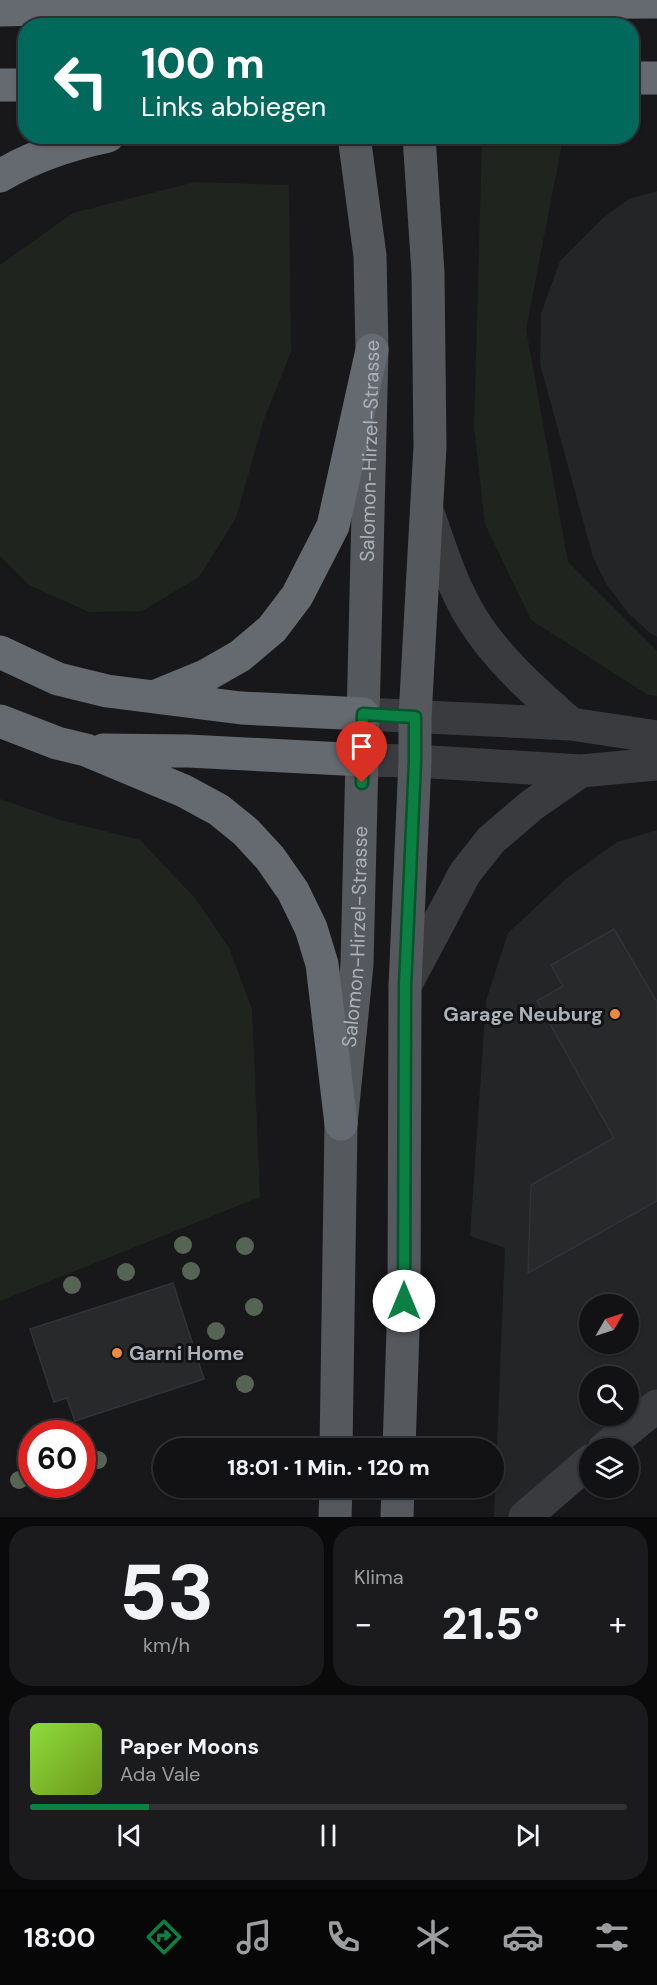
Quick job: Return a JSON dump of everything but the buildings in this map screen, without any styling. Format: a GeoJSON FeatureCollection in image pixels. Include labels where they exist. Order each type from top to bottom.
{"type":"FeatureCollection","features":[{"type":"Feature","properties":{"kind":"highway"},"geometry":{"type":"LineString","coordinates":[[0,10],[487,1],[657,2]]}},
{"type":"Feature","properties":{"kind":"highway"},"geometry":{"type":"LineString","coordinates":[[639,78],[657,78]]}},
{"type":"Feature","properties":{"kind":"highway"},"geometry":{"type":"LineString","coordinates":[[0,85],[18,85]]}},
{"type":"Feature","properties":{"kind":"highway"},"geometry":{"type":"LineString","coordinates":[[0,176],[54,151],[79,144]]}},
{"type":"Feature","properties":{"kind":"highway"},"geometry":{"type":"LineString","coordinates":[[156,696],[205,676],[240,656],[272,629],[297,596],[333,526],[372,350]]}},
{"type":"Feature","properties":{"kind":"highway"},"geometry":{"type":"LineString","coordinates":[[0,652],[58,679],[107,691],[241,708],[363,714]]}},
{"type":"Feature","properties":{"kind":"highway"},"geometry":{"type":"LineString","coordinates":[[0,721],[38,737],[86,750],[184,792],[219,810],[246,832],[262,849],[287,882],[311,928],[322,964],[341,1124]]}},
{"type":"Feature","properties":{"kind":"highway"},"geometry":{"type":"LineString","coordinates":[[86,750],[188,751],[363,760]]}},
{"type":"Feature","properties":{"kind":"main road"},"geometry":{"type":"LineString","coordinates":[[338,0],[340,18]]}},
{"type":"Feature","properties":{"kind":"main road"},"geometry":{"type":"LineString","coordinates":[[404,0],[407,18]]}},
{"type":"Feature","properties":{"kind":"main road","name":"Salomon-Hirzel-Strasse"},"geometry":{"type":"LineString","coordinates":[[336,1438],[341,1124],[357,964],[372,350],[370,256],[355,144]]}},
{"type":"Feature","properties":{"kind":"main road"},"geometry":{"type":"LineString","coordinates":[[399,1438],[404,1301],[405,986],[415,717],[430,446],[426,219],[420,144]]}},
{"type":"Feature","properties":{"kind":"main road"},"geometry":{"type":"LineString","coordinates":[[335,1517],[336,1498]]}},
{"type":"Feature","properties":{"kind":"main road"},"geometry":{"type":"LineString","coordinates":[[397,1517],[398,1498]]}},
{"type":"Feature","properties":{"kind":"street"},"geometry":{"type":"LineString","coordinates":[[427,510],[456,587],[472,618],[493,649],[522,680],[571,724]]}},
{"type":"Feature","properties":{"kind":"street"},"geometry":{"type":"LineString","coordinates":[[363,714],[571,724],[657,737]]}},
{"type":"Feature","properties":{"kind":"street"},"geometry":{"type":"LineString","coordinates":[[363,760],[580,771],[657,764]]}},
{"type":"Feature","properties":{"kind":"street"},"geometry":{"type":"LineString","coordinates":[[405,986],[465,873],[491,840],[532,805],[580,771]]}},
{"type":"Feature","properties":{"kind":"street"},"geometry":{"type":"LineString","coordinates":[[618,1438],[657,1406]]}},
{"type":"Feature","properties":{"kind":"street"},"geometry":{"type":"LineString","coordinates":[[525,1517],[579,1470]]}},
{"type":"Feature","properties":{"kind":"shaded area"},"geometry":{"type":"Polygon","coordinates":[[[482,144],[562,144],[526,329],[568,562],[657,651],[657,696],[648,695],[531,620],[485,524],[474,427],[482,144]]]}},
{"type":"Feature","properties":{"kind":"shaded area"},"geometry":{"type":"Polygon","coordinates":[[[195,182],[289,185],[291,352],[264,419],[236,518],[199,577],[142,611],[89,612],[29,585],[0,556],[0,265],[73,213],[195,182]]]}},
{"type":"Feature","properties":{"kind":"shaded area"},"geometry":{"type":"Polygon","coordinates":[[[657,191],[657,637],[629,614],[607,585],[593,557],[540,364],[541,314],[560,261],[603,218],[629,199],[657,191]]]}},
{"type":"Feature","properties":{"kind":"shaded area"},"geometry":{"type":"Polygon","coordinates":[[[0,799],[60,820],[140,840],[195,898],[229,948],[252,1009],[260,1197],[0,1301],[0,799]]]}},
{"type":"Feature","properties":{"kind":"shaded area"},"geometry":{"type":"Polygon","coordinates":[[[657,830],[657,1406],[639,1421],[639,1366],[579,1366],[579,1426],[633,1426],[619,1438],[579,1438],[579,1471],[524,1517],[494,1517],[495,1498],[504,1498],[504,1438],[497,1438],[505,1248],[470,1236],[486,1001],[508,933],[567,878],[617,842],[657,830]]]}},
{"type":"Feature","properties":{"kind":"place","name":"Garage Neuburg"},"geometry":{"type":"Point","coordinates":[615,1014]}},
{"type":"Feature","properties":{"kind":"place","name":"Garni Home"},"geometry":{"type":"Point","coordinates":[117,1353]}},
{"type":"Feature","properties":{"kind":"route"},"geometry":{"type":"LineString","coordinates":[[362,783],[363,714],[415,717],[405,986],[404,1301]]}}]}
